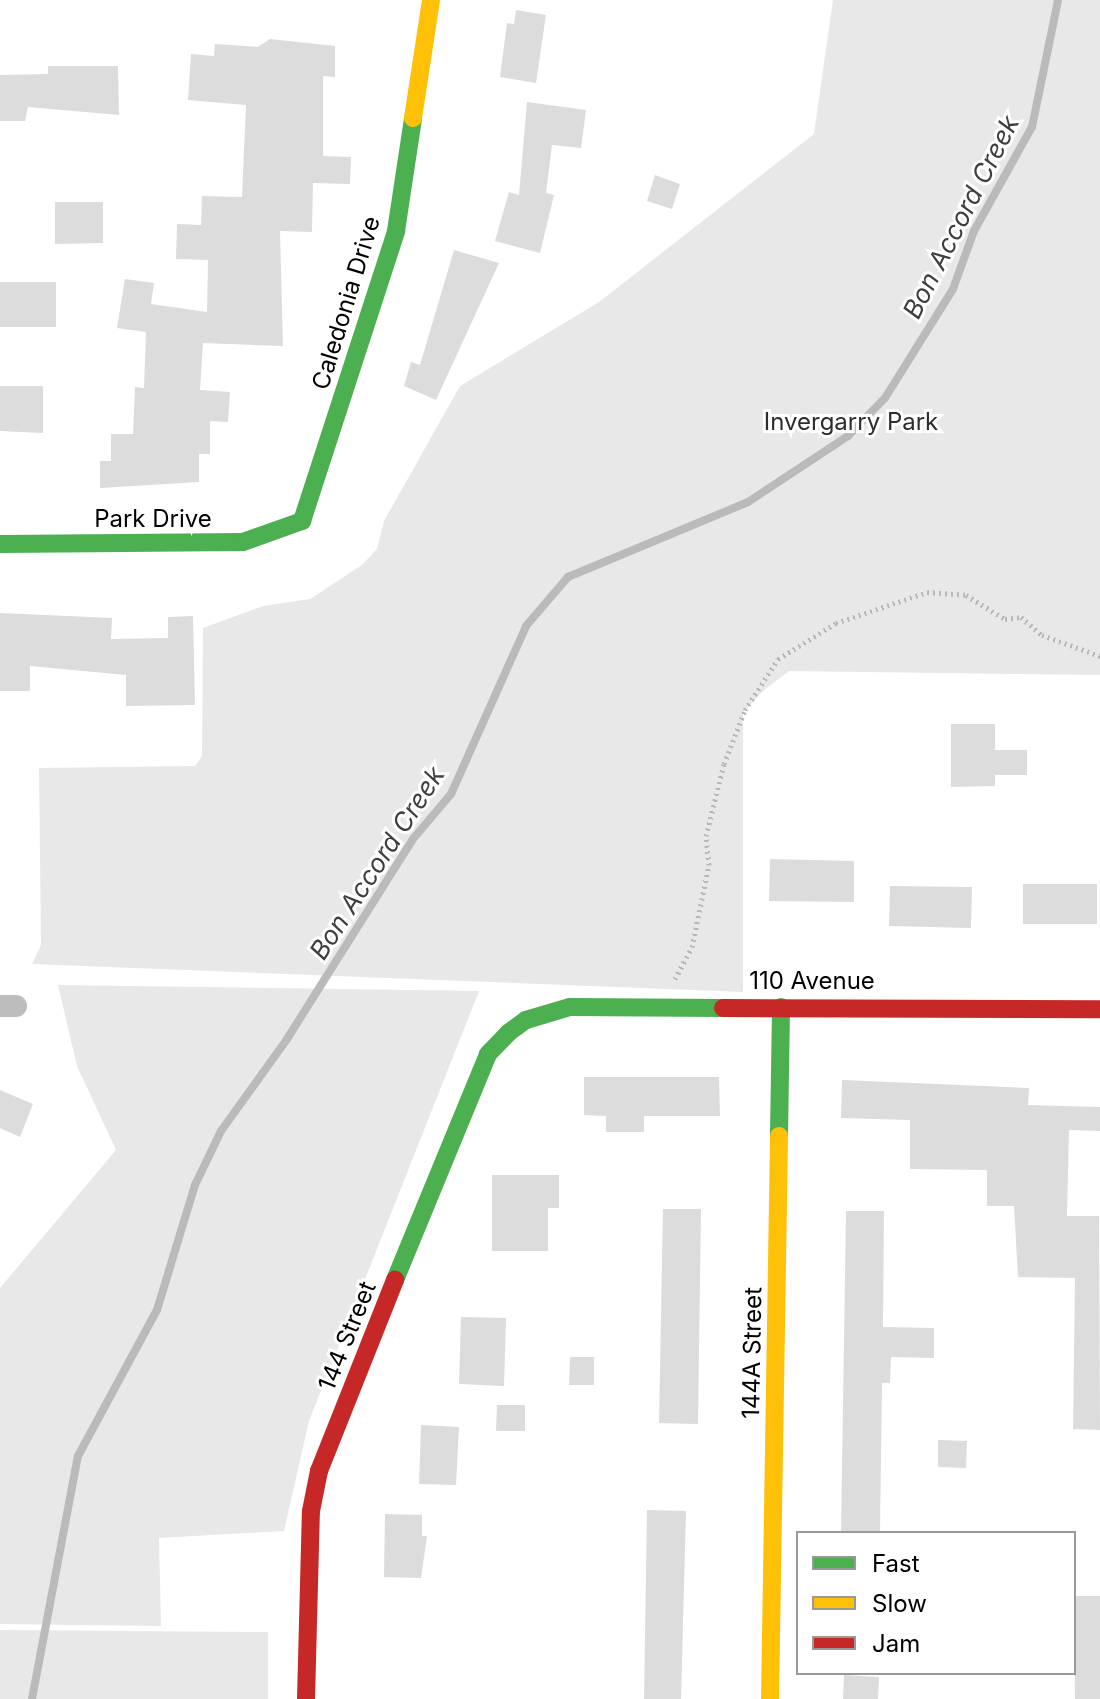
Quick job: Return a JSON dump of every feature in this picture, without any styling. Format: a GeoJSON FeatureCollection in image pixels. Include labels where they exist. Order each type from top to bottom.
{"type":"FeatureCollection","features":[{"type":"Feature","properties":{"kind":"street","name":"Caledonia Drive"},"geometry":{"type":"LineString","coordinates":[[302,521],[396,231],[431,0]]}},
{"type":"Feature","properties":{"kind":"street","name":"Park Drive"},"geometry":{"type":"LineString","coordinates":[[0,544],[243,542],[302,521]]}},
{"type":"Feature","properties":{"kind":"street","name":"110 Avenue"},"geometry":{"type":"LineString","coordinates":[[526,1020],[570,1007],[1100,1009]]}},
{"type":"Feature","properties":{"kind":"street","name":"144A Street"},"geometry":{"type":"LineString","coordinates":[[770,1699],[781,1007]]}},
{"type":"Feature","properties":{"kind":"street","name":"144 Street"},"geometry":{"type":"LineString","coordinates":[[306,1699],[311,1511],[319,1471],[488,1054],[526,1020]]}},
{"type":"Feature","properties":{"kind":"path"},"geometry":{"type":"LineString","coordinates":[[674,988],[674,972],[692,947],[709,865],[706,836],[724,764],[745,710],[778,659],[836,623],[927,592],[966,595],[1005,619],[1021,617],[1042,635],[1100,656]]}},
{"type":"Feature","properties":{"kind":"green space","name":"Invergarry Park"},"geometry":{"type":"Polygon","coordinates":[[[833,0],[1100,0],[1100,675],[789,671],[763,691],[743,713],[743,992],[32,964],[41,945],[39,768],[195,766],[202,756],[203,628],[263,606],[310,599],[362,565],[377,549],[384,521],[460,386],[599,302],[814,134],[833,0]]]}},
{"type":"Feature","properties":{"kind":"green space"},"geometry":{"type":"Polygon","coordinates":[[[58,985],[479,991],[309,1421],[284,1531],[159,1538],[161,1626],[0,1624],[0,1288],[116,1150],[77,1066],[58,985]]]}},
{"type":"Feature","properties":{"kind":"green space"},"geometry":{"type":"Polygon","coordinates":[[[0,1630],[268,1632],[268,1699],[0,1699],[0,1630]]]}},
{"type":"Feature","properties":{"kind":"building"},"geometry":{"type":"Polygon","coordinates":[[[516,10],[546,15],[536,83],[500,77],[507,23],[514,24],[516,10]]]}},
{"type":"Feature","properties":{"kind":"building"},"geometry":{"type":"Polygon","coordinates":[[[270,39],[335,46],[335,77],[323,76],[323,156],[351,157],[350,184],[313,183],[312,232],[280,231],[283,346],[203,343],[200,390],[230,392],[228,422],[210,421],[210,454],[199,454],[199,482],[100,488],[100,461],[111,461],[111,434],[133,434],[135,387],[144,388],[146,332],[117,328],[125,279],[154,283],[151,304],[207,312],[208,260],[176,259],[177,224],[201,225],[202,196],[242,197],[246,105],[188,100],[191,54],[214,56],[215,44],[258,47],[270,39]]]}},
{"type":"Feature","properties":{"kind":"building"},"geometry":{"type":"Polygon","coordinates":[[[48,66],[118,66],[119,115],[28,107],[25,121],[0,121],[0,75],[48,74],[48,66]]]}},
{"type":"Feature","properties":{"kind":"building"},"geometry":{"type":"Polygon","coordinates":[[[527,102],[586,110],[581,148],[552,145],[546,193],[554,195],[540,253],[495,241],[509,192],[519,195],[527,102]]]}},
{"type":"Feature","properties":{"kind":"building"},"geometry":{"type":"Polygon","coordinates":[[[655,175],[680,184],[672,209],[647,201],[655,175]]]}},
{"type":"Feature","properties":{"kind":"building"},"geometry":{"type":"Polygon","coordinates":[[[55,202],[103,202],[103,243],[55,244],[55,202]]]}},
{"type":"Feature","properties":{"kind":"building"},"geometry":{"type":"Polygon","coordinates":[[[454,250],[499,263],[436,400],[404,386],[411,362],[420,365],[454,250]]]}},
{"type":"Feature","properties":{"kind":"building"},"geometry":{"type":"Polygon","coordinates":[[[0,282],[56,282],[56,327],[0,327],[0,282]]]}},
{"type":"Feature","properties":{"kind":"building"},"geometry":{"type":"Polygon","coordinates":[[[0,386],[43,386],[43,433],[0,431],[0,386]]]}},
{"type":"Feature","properties":{"kind":"building"},"geometry":{"type":"Polygon","coordinates":[[[0,613],[112,618],[111,639],[168,638],[168,617],[193,616],[195,705],[126,706],[126,675],[30,666],[30,691],[0,691],[0,613]]]}},
{"type":"Feature","properties":{"kind":"building"},"geometry":{"type":"Polygon","coordinates":[[[951,724],[995,724],[995,750],[1027,750],[1027,775],[995,775],[995,786],[951,787],[951,724]]]}},
{"type":"Feature","properties":{"kind":"building"},"geometry":{"type":"Polygon","coordinates":[[[770,859],[854,861],[854,902],[769,901],[770,859]]]}},
{"type":"Feature","properties":{"kind":"building"},"geometry":{"type":"Polygon","coordinates":[[[1023,884],[1097,884],[1097,924],[1023,924],[1023,884]]]}},
{"type":"Feature","properties":{"kind":"building"},"geometry":{"type":"Polygon","coordinates":[[[890,886],[972,887],[971,928],[889,926],[890,886]]]}},
{"type":"Feature","properties":{"kind":"building"},"geometry":{"type":"Polygon","coordinates":[[[584,1077],[719,1077],[720,1116],[644,1116],[644,1132],[606,1132],[606,1116],[584,1115],[584,1077]]]}},
{"type":"Feature","properties":{"kind":"building"},"geometry":{"type":"Polygon","coordinates":[[[842,1080],[1029,1088],[1028,1105],[1100,1107],[1100,1131],[1069,1130],[1067,1216],[1099,1216],[1100,1430],[1073,1429],[1075,1278],[1018,1277],[1014,1206],[987,1206],[987,1170],[910,1169],[910,1120],[841,1118],[842,1080]]]}},
{"type":"Feature","properties":{"kind":"building"},"geometry":{"type":"Polygon","coordinates":[[[0,1090],[33,1104],[20,1137],[0,1128],[0,1090]]]}},
{"type":"Feature","properties":{"kind":"building"},"geometry":{"type":"Polygon","coordinates":[[[492,1175],[559,1175],[559,1208],[548,1208],[548,1251],[492,1251],[492,1175]]]}},
{"type":"Feature","properties":{"kind":"building"},"geometry":{"type":"Polygon","coordinates":[[[663,1209],[701,1209],[698,1424],[659,1423],[663,1209]]]}},
{"type":"Feature","properties":{"kind":"building"},"geometry":{"type":"Polygon","coordinates":[[[846,1211],[884,1211],[883,1327],[934,1328],[934,1358],[891,1357],[890,1383],[882,1383],[880,1531],[841,1531],[846,1211]]]}},
{"type":"Feature","properties":{"kind":"building"},"geometry":{"type":"Polygon","coordinates":[[[461,1317],[506,1318],[504,1386],[459,1384],[461,1317]]]}},
{"type":"Feature","properties":{"kind":"building"},"geometry":{"type":"Polygon","coordinates":[[[570,1357],[594,1357],[594,1385],[569,1385],[570,1357]]]}},
{"type":"Feature","properties":{"kind":"building"},"geometry":{"type":"Polygon","coordinates":[[[497,1405],[525,1405],[525,1431],[496,1431],[497,1405]]]}},
{"type":"Feature","properties":{"kind":"building"},"geometry":{"type":"Polygon","coordinates":[[[421,1425],[459,1427],[456,1485],[419,1484],[421,1425]]]}},
{"type":"Feature","properties":{"kind":"building"},"geometry":{"type":"Polygon","coordinates":[[[938,1440],[967,1441],[966,1468],[938,1467],[938,1440]]]}},
{"type":"Feature","properties":{"kind":"building"},"geometry":{"type":"Polygon","coordinates":[[[647,1510],[686,1511],[681,1699],[644,1699],[647,1510]]]}},
{"type":"Feature","properties":{"kind":"building"},"geometry":{"type":"Polygon","coordinates":[[[385,1514],[422,1515],[422,1536],[427,1536],[421,1578],[384,1577],[385,1514]]]}},
{"type":"Feature","properties":{"kind":"building"},"geometry":{"type":"Polygon","coordinates":[[[1076,1596],[1100,1596],[1100,1699],[1075,1699],[1076,1596]]]}},
{"type":"Feature","properties":{"kind":"building"},"geometry":{"type":"Polygon","coordinates":[[[844,1675],[879,1677],[878,1699],[843,1699],[844,1675]]]}},
{"type":"Feature","properties":{"kind":"waterway","name":"Bon Accord Creek"},"geometry":{"type":"LineString","coordinates":[[32,1699],[78,1456],[157,1310],[195,1185],[221,1131],[287,1039],[413,839],[451,794],[526,626],[568,577],[748,502],[848,436],[885,398],[953,289],[974,231],[1032,127],[1058,0]]}},
{"type":"Feature","properties":{"kind":"traffic: fast"},"geometry":{"type":"LineString","coordinates":[[0,544],[243,542],[302,521],[396,231],[413,118]]}},
{"type":"Feature","properties":{"kind":"traffic: fast"},"geometry":{"type":"LineString","coordinates":[[395,1280],[488,1054],[508,1033],[526,1020],[570,1007],[723,1008]]}},
{"type":"Feature","properties":{"kind":"traffic: fast"},"geometry":{"type":"LineString","coordinates":[[779,1136],[781,1007]]}},
{"type":"Feature","properties":{"kind":"traffic: slow"},"geometry":{"type":"LineString","coordinates":[[413,118],[431,0]]}},
{"type":"Feature","properties":{"kind":"traffic: slow"},"geometry":{"type":"LineString","coordinates":[[770,1699],[779,1136]]}},
{"type":"Feature","properties":{"kind":"traffic: jam"},"geometry":{"type":"LineString","coordinates":[[723,1008],[1100,1009]]}},
{"type":"Feature","properties":{"kind":"traffic: jam"},"geometry":{"type":"LineString","coordinates":[[306,1699],[311,1511],[319,1471],[395,1280]]}}]}
